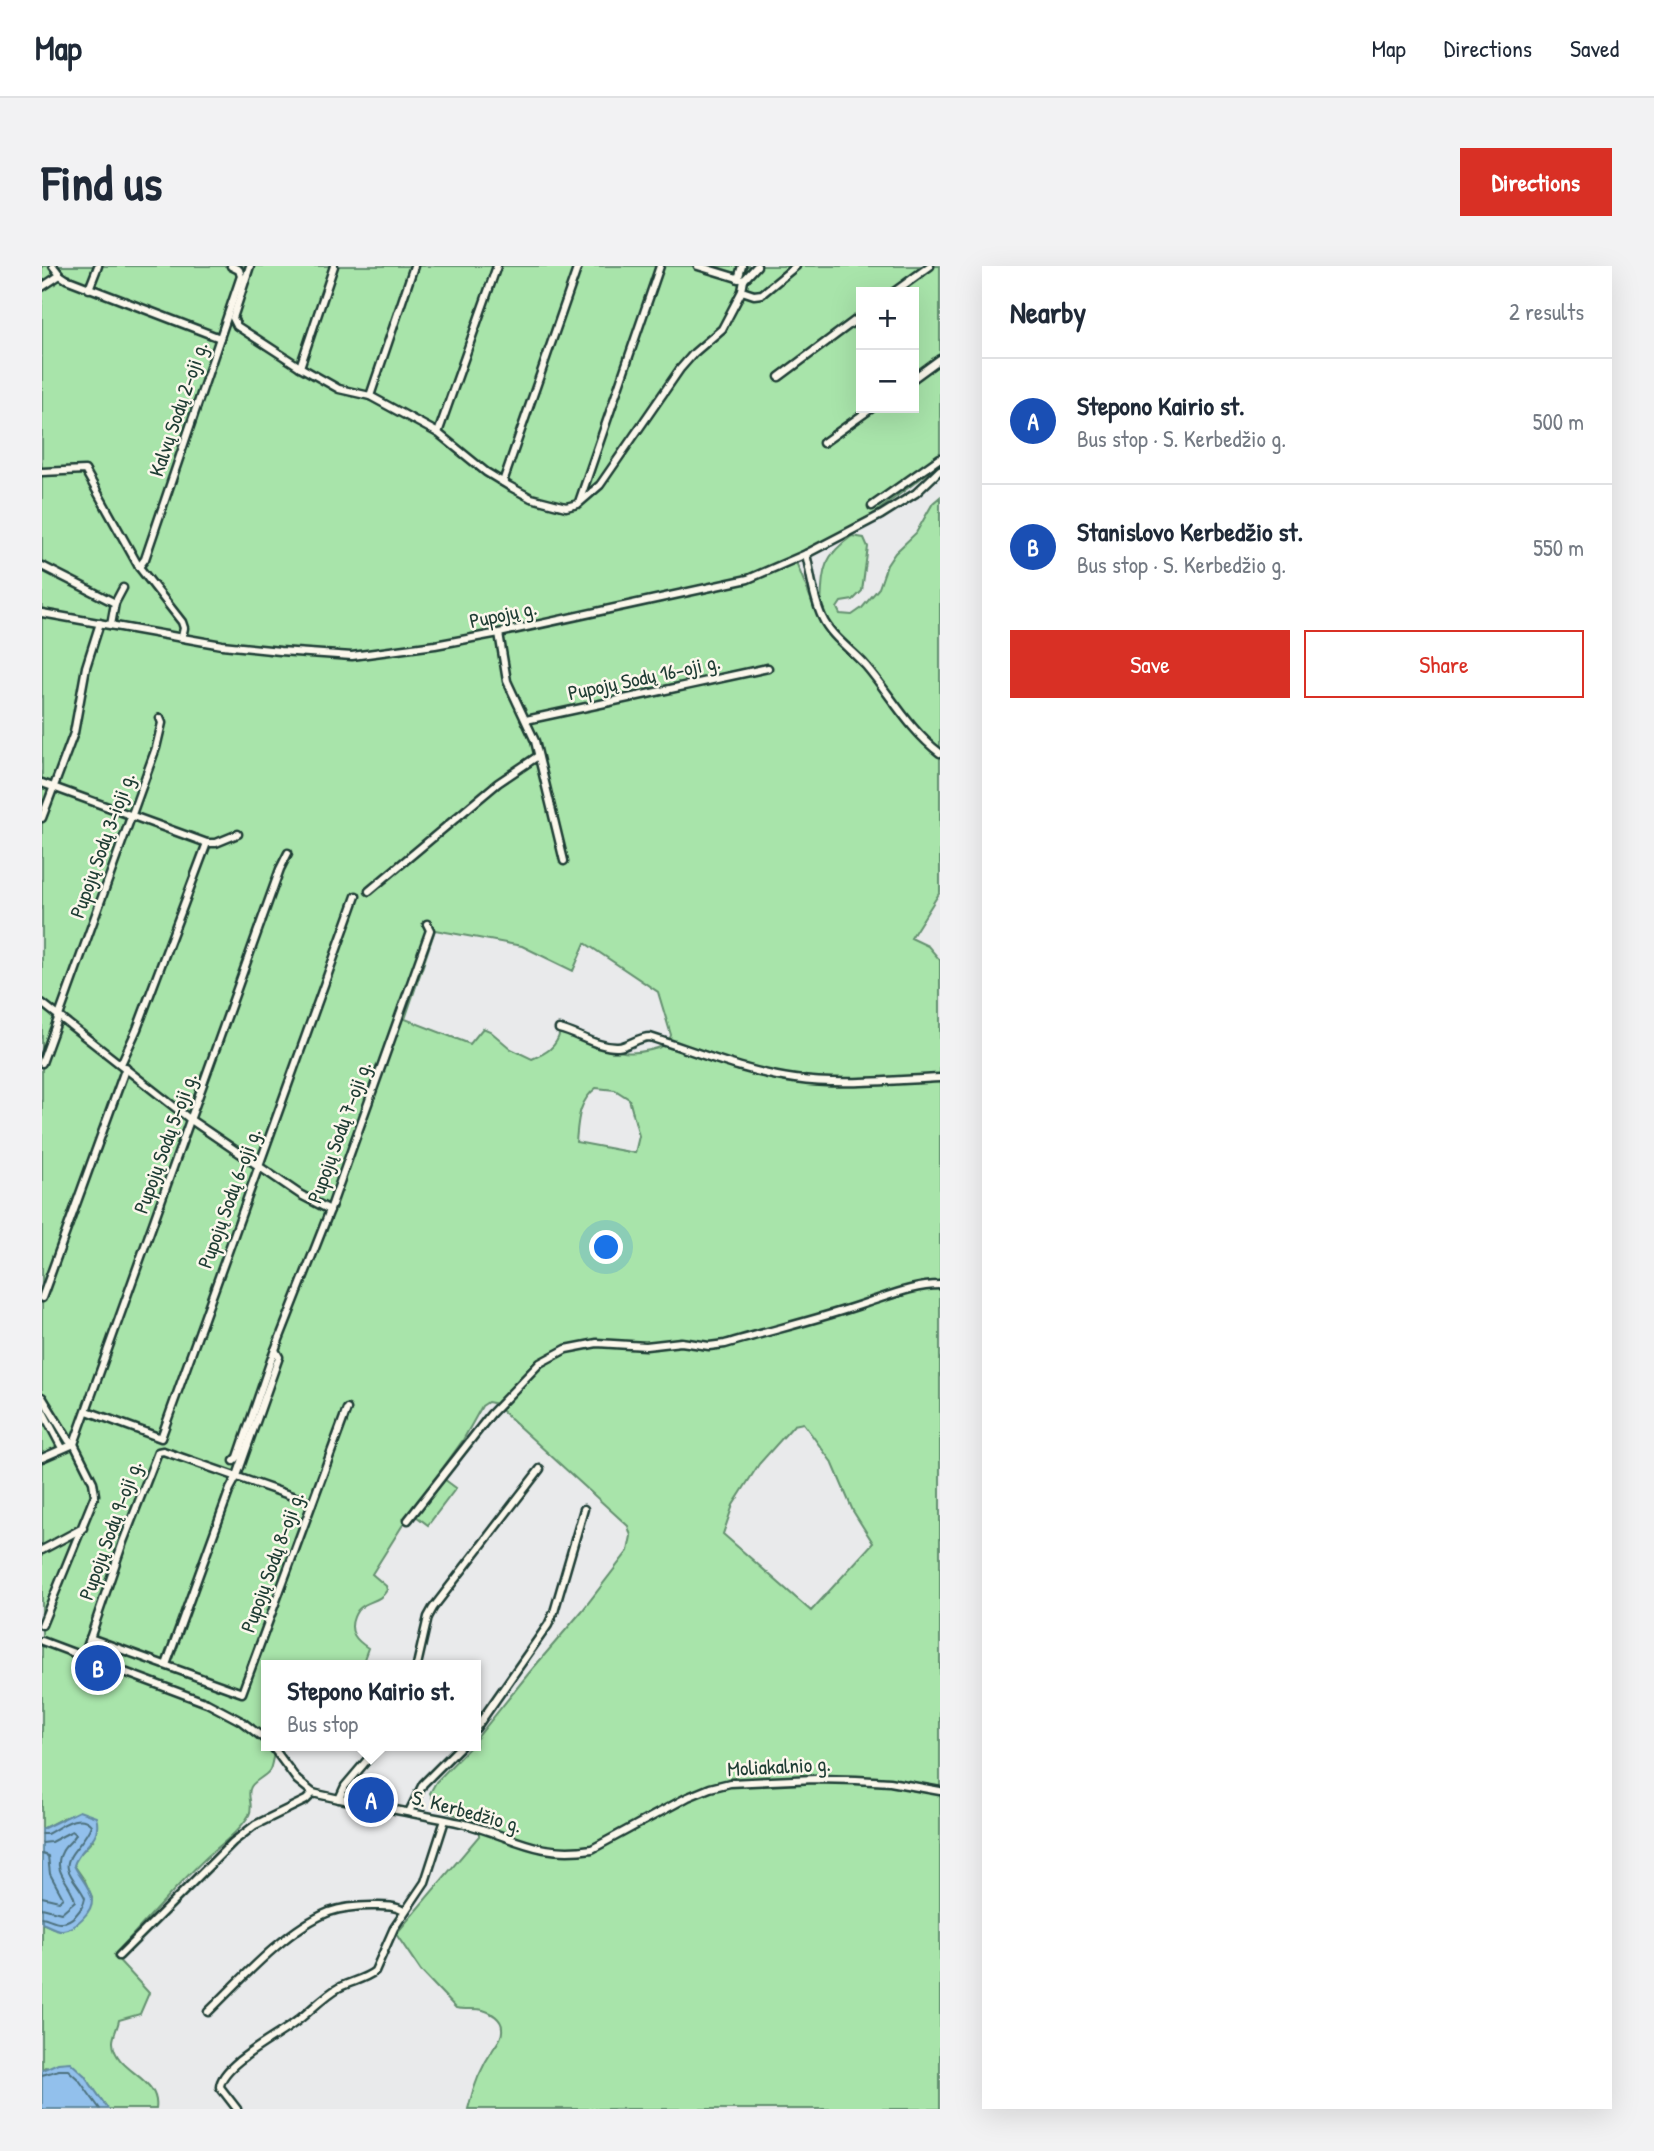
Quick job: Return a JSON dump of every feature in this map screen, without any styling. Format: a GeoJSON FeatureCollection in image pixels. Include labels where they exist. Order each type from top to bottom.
{"type":"FeatureCollection","features":[{"type":"Feature","properties":{"kind":"street"},"geometry":{"type":"LineString","coordinates":[[53,266],[60,275],[89,289],[220,338]]}},
{"type":"Feature","properties":{"kind":"street"},"geometry":{"type":"LineString","coordinates":[[89,289],[98,266]]}},
{"type":"Feature","properties":{"kind":"street","name":"Kalvų Sodų 2-oji g."},"geometry":{"type":"LineString","coordinates":[[139,567],[145,559],[241,276],[239,270],[230,266]]}},
{"type":"Feature","properties":{"kind":"street"},"geometry":{"type":"LineString","coordinates":[[250,266],[233,318],[237,326],[300,367],[345,392],[370,396],[439,433],[486,472],[531,498],[566,507],[578,504],[600,485],[680,369],[694,353],[722,330],[742,291],[742,266]]}},
{"type":"Feature","properties":{"kind":"street"},"geometry":{"type":"LineString","coordinates":[[300,367],[334,266]]}},
{"type":"Feature","properties":{"kind":"street"},"geometry":{"type":"LineString","coordinates":[[370,396],[414,266]]}},
{"type":"Feature","properties":{"kind":"street"},"geometry":{"type":"LineString","coordinates":[[439,433],[497,266]]}},
{"type":"Feature","properties":{"kind":"street"},"geometry":{"type":"LineString","coordinates":[[503,482],[578,266]]}},
{"type":"Feature","properties":{"kind":"street"},"geometry":{"type":"LineString","coordinates":[[578,504],[660,266]]}},
{"type":"Feature","properties":{"kind":"street"},"geometry":{"type":"LineString","coordinates":[[698,266],[741,279]]}},
{"type":"Feature","properties":{"kind":"street"},"geometry":{"type":"LineString","coordinates":[[741,279],[757,266]]}},
{"type":"Feature","properties":{"kind":"street"},"geometry":{"type":"LineString","coordinates":[[742,291],[754,295],[762,294],[796,266]]}},
{"type":"Feature","properties":{"kind":"street"},"geometry":{"type":"LineString","coordinates":[[901,287],[929,266]]}},
{"type":"Feature","properties":{"kind":"street"},"geometry":{"type":"LineString","coordinates":[[42,287],[60,275]]}},
{"type":"Feature","properties":{"kind":"street"},"geometry":{"type":"LineString","coordinates":[[779,377],[856,320]]}},
{"type":"Feature","properties":{"kind":"street"},"geometry":{"type":"LineString","coordinates":[[919,374],[940,359]]}},
{"type":"Feature","properties":{"kind":"street"},"geometry":{"type":"LineString","coordinates":[[823,443],[865,413]]}},
{"type":"Feature","properties":{"kind":"street"},"geometry":{"type":"LineString","coordinates":[[872,506],[940,458]]}},
{"type":"Feature","properties":{"kind":"street"},"geometry":{"type":"LineString","coordinates":[[42,472],[85,470],[139,567],[182,622],[182,637]]}},
{"type":"Feature","properties":{"kind":"street","name":"Pupojų g."},"geometry":{"type":"LineString","coordinates":[[42,613],[222,645],[352,656],[435,645],[748,579],[806,554],[881,515],[916,493],[940,470]]}},
{"type":"Feature","properties":{"kind":"street"},"geometry":{"type":"LineString","coordinates":[[806,554],[823,620],[833,634],[865,665],[915,729],[940,753]]}},
{"type":"Feature","properties":{"kind":"street"},"geometry":{"type":"LineString","coordinates":[[42,566],[115,603]]}},
{"type":"Feature","properties":{"kind":"street"},"geometry":{"type":"LineString","coordinates":[[111,625],[115,603],[123,589]]}},
{"type":"Feature","properties":{"kind":"street"},"geometry":{"type":"LineString","coordinates":[[42,818],[74,733],[86,667],[100,623]]}},
{"type":"Feature","properties":{"kind":"street"},"geometry":{"type":"LineString","coordinates":[[499,633],[506,681],[535,741],[564,861]]}},
{"type":"Feature","properties":{"kind":"street","name":"Pupojų Sodų 16-oji g."},"geometry":{"type":"LineString","coordinates":[[526,720],[768,668]]}},
{"type":"Feature","properties":{"kind":"street","name":"Pupojų Sodų 3-ioji g."},"geometry":{"type":"LineString","coordinates":[[42,1062],[156,748],[162,723],[160,718]]}},
{"type":"Feature","properties":{"kind":"street"},"geometry":{"type":"LineString","coordinates":[[369,891],[498,783],[538,757]]}},
{"type":"Feature","properties":{"kind":"street"},"geometry":{"type":"LineString","coordinates":[[42,783],[207,843],[216,843],[238,834]]}},
{"type":"Feature","properties":{"kind":"street"},"geometry":{"type":"LineString","coordinates":[[42,1298],[137,1029],[207,843]]}},
{"type":"Feature","properties":{"kind":"street","name":"Pupojų Sodų 5-oji g."},"geometry":{"type":"LineString","coordinates":[[74,1444],[288,853]]}},
{"type":"Feature","properties":{"kind":"street","name":"Pupojų Sodų 6-oji g."},"geometry":{"type":"LineString","coordinates":[[87,1412],[161,1438],[356,896]]}},
{"type":"Feature","properties":{"kind":"street","name":"Pupojų Sodų 7-oji g."},"geometry":{"type":"LineString","coordinates":[[234,1461],[238,1457],[275,1350],[330,1210],[430,930],[427,924]]}},
{"type":"Feature","properties":{"kind":"street"},"geometry":{"type":"LineString","coordinates":[[42,1003],[191,1121],[301,1195],[330,1210]]}},
{"type":"Feature","properties":{"kind":"street"},"geometry":{"type":"LineString","coordinates":[[559,1029],[607,1046],[618,1047],[642,1037],[650,1037],[747,1068],[795,1079],[851,1082],[940,1078]]}},
{"type":"Feature","properties":{"kind":"street"},"geometry":{"type":"LineString","coordinates":[[408,1520],[491,1414],[523,1378],[540,1363],[566,1349],[597,1343],[646,1346],[681,1342],[709,1346],[725,1344],[866,1303],[897,1291],[940,1285]]}},
{"type":"Feature","properties":{"kind":"street","name":"Pupojų Sodų 7-oji g."},"geometry":{"type":"LineString","coordinates":[[166,1665],[279,1357],[275,1350]]}},
{"type":"Feature","properties":{"kind":"street"},"geometry":{"type":"LineString","coordinates":[[42,1396],[69,1441],[74,1444],[95,1489],[83,1528],[42,1625]]}},
{"type":"Feature","properties":{"kind":"street","name":"Pupojų Sodų 8-oji g."},"geometry":{"type":"LineString","coordinates":[[90,1638],[242,1693],[347,1409]]}},
{"type":"Feature","properties":{"kind":"street"},"geometry":{"type":"LineString","coordinates":[[42,1410],[62,1447]]}},
{"type":"Feature","properties":{"kind":"street"},"geometry":{"type":"LineString","coordinates":[[42,1458],[74,1444]]}},
{"type":"Feature","properties":{"kind":"street","name":"Pupojų Sodų 9-oji g."},"geometry":{"type":"LineString","coordinates":[[84,1656],[157,1454],[163,1451],[312,1503]]}},
{"type":"Feature","properties":{"kind":"street"},"geometry":{"type":"LineString","coordinates":[[419,1660],[428,1617],[433,1608],[540,1469]]}},
{"type":"Feature","properties":{"kind":"street"},"geometry":{"type":"LineString","coordinates":[[481,1721],[548,1625],[584,1509]]}},
{"type":"Feature","properties":{"kind":"street"},"geometry":{"type":"LineString","coordinates":[[42,1550],[83,1528]]}},
{"type":"Feature","properties":{"kind":"street"},"geometry":{"type":"LineString","coordinates":[[42,1641],[207,1703],[241,1721],[261,1736]]}},
{"type":"Feature","properties":{"kind":"street"},"geometry":{"type":"LineString","coordinates":[[119,1956],[233,1842],[255,1825],[306,1800],[313,1793],[297,1780],[276,1751]]}},
{"type":"Feature","properties":{"kind":"street"},"geometry":{"type":"LineString","coordinates":[[339,1799],[345,1786],[375,1751]]}},
{"type":"Feature","properties":{"kind":"street"},"geometry":{"type":"LineString","coordinates":[[409,1812],[423,1784],[456,1751]]}},
{"type":"Feature","properties":{"kind":"street","name":"Moliakalnio g."},"geometry":{"type":"LineString","coordinates":[[592,1849],[688,1797],[730,1783],[856,1780],[890,1782],[940,1791]]}},
{"type":"Feature","properties":{"kind":"street","name":"S. Kerbedžio g."},"geometry":{"type":"LineString","coordinates":[[313,1793],[474,1827],[546,1851],[575,1852],[592,1849]]}},
{"type":"Feature","properties":{"kind":"street"},"geometry":{"type":"LineString","coordinates":[[237,2109],[220,2087],[225,2074],[339,1987],[369,1975],[378,1967],[394,1928],[425,1882],[445,1820]]}},
{"type":"Feature","properties":{"kind":"street"},"geometry":{"type":"LineString","coordinates":[[208,2012],[274,1949],[311,1922],[330,1912],[345,1908],[384,1906],[404,1911]]}},
{"type":"Feature","properties":{"kind":"green space"},"geometry":{"type":"Polygon","coordinates":[[[42,266],[940,266],[940,464],[872,515],[794,557],[813,604],[821,606],[824,574],[834,551],[852,536],[864,538],[868,547],[862,591],[853,600],[841,602],[837,608],[840,614],[852,615],[862,608],[879,588],[887,565],[895,553],[916,533],[933,503],[940,497],[940,892],[911,938],[928,946],[940,960],[940,2109],[468,2109],[481,2070],[501,2036],[502,2025],[495,2016],[486,2011],[456,2008],[421,1971],[396,1934],[479,1836],[479,1824],[476,1821],[443,1810],[430,1793],[436,1782],[466,1751],[481,1751],[481,1733],[628,1551],[631,1536],[628,1526],[493,1403],[488,1402],[482,1406],[463,1440],[409,1515],[372,1574],[387,1590],[381,1597],[360,1608],[352,1622],[354,1635],[368,1648],[364,1660],[261,1660],[261,1751],[275,1751],[270,1769],[250,1789],[249,1815],[114,1955],[149,1993],[140,2014],[119,2020],[113,2039],[115,2052],[128,2068],[152,2089],[156,2098],[156,2109],[108,2109],[84,2075],[45,2067],[42,2070],[42,1923],[56,1929],[92,1897],[74,1865],[76,1858],[93,1840],[65,1817],[42,1829],[42,266]],[[435,930],[405,1019],[470,1044],[483,1028],[511,1049],[532,1059],[550,1049],[560,1032],[625,1052],[652,1050],[668,1044],[671,1035],[658,992],[585,943],[573,971],[522,946],[435,930]],[[596,1088],[590,1093],[580,1112],[576,1142],[635,1153],[639,1136],[629,1099],[615,1090],[596,1088]],[[803,1423],[794,1425],[759,1464],[733,1505],[723,1534],[811,1611],[873,1543],[853,1511],[833,1464],[803,1423]]]}},
{"type":"Feature","properties":{"kind":"green space"},"geometry":{"type":"Polygon","coordinates":[[[444,1479],[456,1488],[428,1525],[416,1516],[444,1479]]]}},
{"type":"Feature","properties":{"kind":"water"},"geometry":{"type":"Polygon","coordinates":[[[79,1811],[96,1817],[94,1837],[74,1865],[89,1890],[92,1904],[78,1923],[68,1929],[58,1930],[42,1923],[42,1829],[79,1811]]]}},
{"type":"Feature","properties":{"kind":"water"},"geometry":{"type":"Polygon","coordinates":[[[70,2062],[84,2075],[108,2109],[42,2109],[42,2070],[58,2063],[70,2062]]]}},
{"type":"Feature","properties":{"kind":"place","name":"Stanislovo Kerbedžio st."},"geometry":{"type":"Point","coordinates":[98,1668]}},
{"type":"Feature","properties":{"kind":"place","name":"Stepono Kairio st."},"geometry":{"type":"Point","coordinates":[371,1800]}}]}
